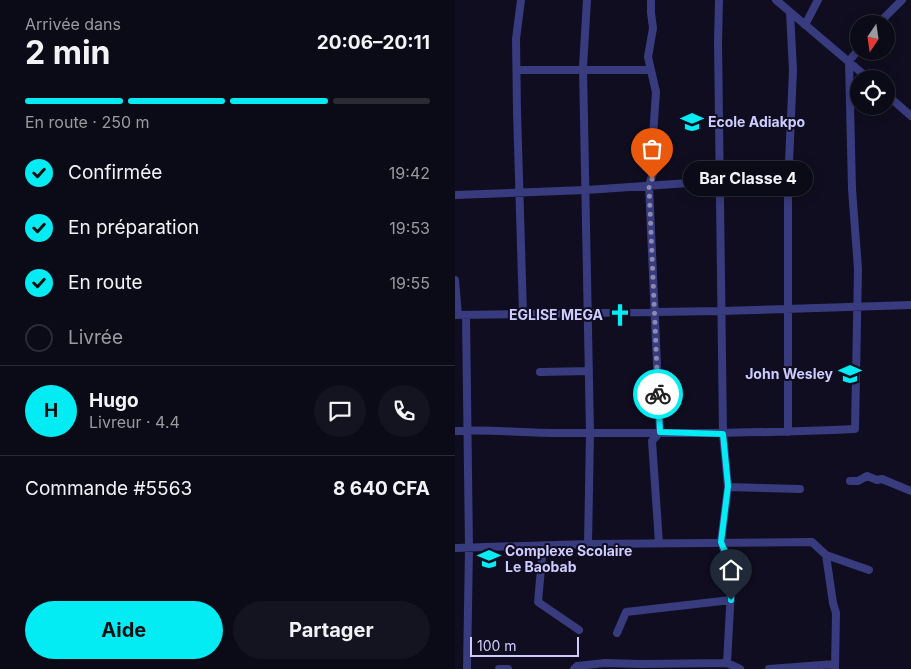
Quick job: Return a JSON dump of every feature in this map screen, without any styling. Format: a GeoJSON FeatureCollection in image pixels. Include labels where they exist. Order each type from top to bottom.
{"type":"FeatureCollection","features":[{"type":"Feature","properties":{"kind":"street"},"geometry":{"type":"LineString","coordinates":[[521,0],[516,39],[523,314]]}},
{"type":"Feature","properties":{"kind":"street"},"geometry":{"type":"LineString","coordinates":[[587,0],[583,71],[587,190],[590,433],[588,544]]}},
{"type":"Feature","properties":{"kind":"street"},"geometry":{"type":"LineString","coordinates":[[651,0],[653,28],[649,50],[650,70],[654,78],[656,92],[653,136],[654,170],[649,186],[660,432],[652,441],[659,543]]}},
{"type":"Feature","properties":{"kind":"street"},"geometry":{"type":"LineString","coordinates":[[719,0],[719,181],[723,434],[728,486],[721,542],[733,571],[727,663]]}},
{"type":"Feature","properties":{"kind":"street"},"geometry":{"type":"LineString","coordinates":[[775,0],[859,70]]}},
{"type":"Feature","properties":{"kind":"street"},"geometry":{"type":"LineString","coordinates":[[805,25],[818,0]]}},
{"type":"Feature","properties":{"kind":"street"},"geometry":{"type":"LineString","coordinates":[[887,15],[902,0]]}},
{"type":"Feature","properties":{"kind":"street"},"geometry":{"type":"LineString","coordinates":[[788,432],[788,186],[793,70],[791,12]]}},
{"type":"Feature","properties":{"kind":"street"},"geometry":{"type":"LineString","coordinates":[[455,431],[723,434],[855,429],[859,269],[852,189],[849,61]]}},
{"type":"Feature","properties":{"kind":"street"},"geometry":{"type":"LineString","coordinates":[[517,70],[650,70]]}},
{"type":"Feature","properties":{"kind":"street"},"geometry":{"type":"LineString","coordinates":[[895,102],[911,116]]}},
{"type":"Feature","properties":{"kind":"street"},"geometry":{"type":"LineString","coordinates":[[455,195],[587,190],[719,181]]}},
{"type":"Feature","properties":{"kind":"street"},"geometry":{"type":"LineString","coordinates":[[455,280],[460,315],[467,430],[469,548],[467,669]]}},
{"type":"Feature","properties":{"kind":"street"},"geometry":{"type":"LineString","coordinates":[[460,315],[721,311],[911,305]]}},
{"type":"Feature","properties":{"kind":"street"},"geometry":{"type":"LineString","coordinates":[[540,372],[589,371]]}},
{"type":"Feature","properties":{"kind":"street"},"geometry":{"type":"LineString","coordinates":[[850,481],[858,481],[867,476],[877,480],[882,479],[911,491]]}},
{"type":"Feature","properties":{"kind":"street"},"geometry":{"type":"LineString","coordinates":[[728,486],[800,489]]}},
{"type":"Feature","properties":{"kind":"street"},"geometry":{"type":"LineString","coordinates":[[455,548],[588,544],[813,542],[826,555],[869,570]]}},
{"type":"Feature","properties":{"kind":"street"},"geometry":{"type":"LineString","coordinates":[[543,546],[538,602],[579,630]]}},
{"type":"Feature","properties":{"kind":"street"},"geometry":{"type":"LineString","coordinates":[[769,669],[835,666],[836,613],[826,555]]}},
{"type":"Feature","properties":{"kind":"street"},"geometry":{"type":"LineString","coordinates":[[617,633],[625,612],[731,600]]}},
{"type":"Feature","properties":{"kind":"street"},"geometry":{"type":"LineString","coordinates":[[574,669],[577,666],[641,667],[727,663],[740,669]]}},
{"type":"Feature","properties":{"kind":"street"},"geometry":{"type":"LineString","coordinates":[[499,669],[508,669]]}},
{"type":"Feature","properties":{"kind":"way so far"},"geometry":{"type":"LineString","coordinates":[[652,179],[649,186],[658,394]]}},
{"type":"Feature","properties":{"kind":"place","name":"Ecole Adiakpo"},"geometry":{"type":"Point","coordinates":[692,122]}},
{"type":"Feature","properties":{"kind":"place","name":"Bar Classe 4"},"geometry":{"type":"Point","coordinates":[652,179]}},
{"type":"Feature","properties":{"kind":"place","name":"EGLISE MEGA"},"geometry":{"type":"Point","coordinates":[620,315]}},
{"type":"Feature","properties":{"kind":"place","name":"John Wesley"},"geometry":{"type":"Point","coordinates":[850,374]}},
{"type":"Feature","properties":{"kind":"place","name":"Complexe Scolaire Le Baobab"},"geometry":{"type":"Point","coordinates":[489,559]}},
{"type":"Feature","properties":{"kind":"route"},"geometry":{"type":"LineString","coordinates":[[658,394],[660,432],[723,434],[728,486],[721,542],[733,571],[731,600]]}}]}
